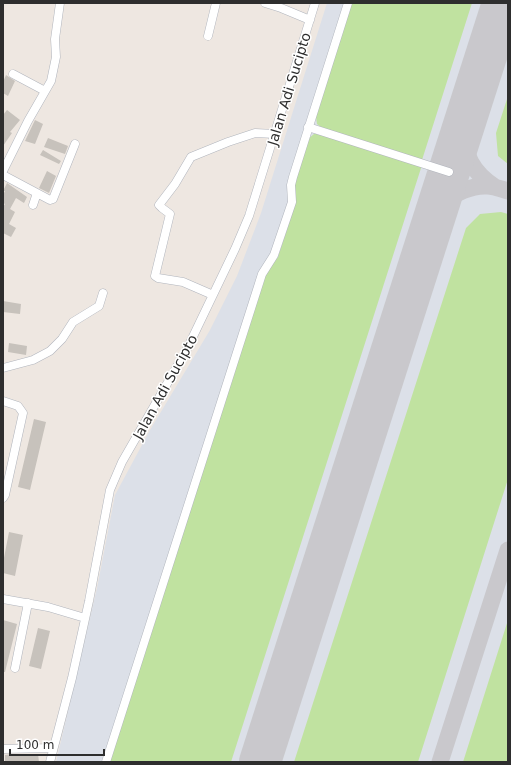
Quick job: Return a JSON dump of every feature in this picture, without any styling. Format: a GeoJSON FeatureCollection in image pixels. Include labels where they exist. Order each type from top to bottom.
{"type":"FeatureCollection","features":[{"type":"Feature","properties":{"kind":"street"},"geometry":{"type":"LineString","coordinates":[[3,171],[28,121],[51,81],[56,58],[55,39],[60,3]]}},
{"type":"Feature","properties":{"kind":"street"},"geometry":{"type":"LineString","coordinates":[[208,36],[216,3]]}},
{"type":"Feature","properties":{"kind":"street"},"geometry":{"type":"LineString","coordinates":[[265,3],[282,8],[310,20]]}},
{"type":"Feature","properties":{"kind":"street","name":"Jalan Adi Sucipto"},"geometry":{"type":"LineString","coordinates":[[50,762],[72,678],[110,490],[122,462],[187,349],[249,216],[315,3]]}},
{"type":"Feature","properties":{"kind":"street"},"geometry":{"type":"LineString","coordinates":[[106,762],[262,274],[274,255],[292,202],[292,181],[348,3]]}},
{"type":"Feature","properties":{"kind":"street"},"geometry":{"type":"LineString","coordinates":[[13,74],[45,91]]}},
{"type":"Feature","properties":{"kind":"street"},"geometry":{"type":"LineString","coordinates":[[308,127],[449,172]]}},
{"type":"Feature","properties":{"kind":"street"},"geometry":{"type":"LineString","coordinates":[[213,295],[183,282],[158,278],[155,276],[170,214],[159,205],[175,184],[191,157],[255,133],[275,134]]}},
{"type":"Feature","properties":{"kind":"street"},"geometry":{"type":"LineString","coordinates":[[3,175],[50,200],[53,199],[75,144]]}},
{"type":"Feature","properties":{"kind":"street"},"geometry":{"type":"LineString","coordinates":[[33,205],[37,193]]}},
{"type":"Feature","properties":{"kind":"street"},"geometry":{"type":"LineString","coordinates":[[3,368],[33,360],[50,351],[62,339],[73,322],[99,306],[103,293]]}},
{"type":"Feature","properties":{"kind":"street"},"geometry":{"type":"LineString","coordinates":[[3,401],[18,406],[22,413],[5,495],[3,498]]}},
{"type":"Feature","properties":{"kind":"street"},"geometry":{"type":"LineString","coordinates":[[3,599],[48,607],[85,618]]}},
{"type":"Feature","properties":{"kind":"street"},"geometry":{"type":"LineString","coordinates":[[16,668],[28,603]]}},
{"type":"Feature","properties":{"kind":"street"},"geometry":{"type":"LineString","coordinates":[[3,749],[53,748]]}},
{"type":"Feature","properties":{"kind":"shaded area"},"geometry":{"type":"Polygon","coordinates":[[[327,3],[508,3],[508,762],[56,762],[97,588],[115,495],[150,430],[210,330],[237,276],[261,213],[327,3]]]}},
{"type":"Feature","properties":{"kind":"green space"},"geometry":{"type":"Polygon","coordinates":[[[352,3],[472,3],[422,160],[322,128],[317,124],[316,117],[352,3]]]}},
{"type":"Feature","properties":{"kind":"green space"},"geometry":{"type":"Polygon","coordinates":[[[508,96],[508,164],[498,156],[496,133],[508,96]]]}},
{"type":"Feature","properties":{"kind":"green space"},"geometry":{"type":"Polygon","coordinates":[[[314,134],[321,134],[422,165],[231,762],[110,762],[266,273],[278,257],[296,201],[293,183],[308,139],[314,134]]]}},
{"type":"Feature","properties":{"kind":"green space"},"geometry":{"type":"Polygon","coordinates":[[[501,212],[508,214],[508,479],[418,762],[294,762],[466,228],[480,214],[501,212]]]}},
{"type":"Feature","properties":{"kind":"green space"},"geometry":{"type":"Polygon","coordinates":[[[508,620],[508,762],[463,762],[508,620]]]}},
{"type":"Feature","properties":{"kind":"building"},"geometry":{"type":"Polygon","coordinates":[[[6,75],[15,81],[8,96],[3,93],[3,82],[6,75]]]}},
{"type":"Feature","properties":{"kind":"building"},"geometry":{"type":"Polygon","coordinates":[[[7,110],[20,120],[10,132],[12,133],[3,146],[3,115],[7,110]]]}},
{"type":"Feature","properties":{"kind":"building"},"geometry":{"type":"Polygon","coordinates":[[[35,120],[43,124],[35,144],[25,141],[35,120]]]}},
{"type":"Feature","properties":{"kind":"building"},"geometry":{"type":"Polygon","coordinates":[[[48,138],[68,146],[65,154],[44,147],[48,138]]]}},
{"type":"Feature","properties":{"kind":"building"},"geometry":{"type":"Polygon","coordinates":[[[43,150],[61,161],[59,164],[40,155],[43,150]]]}},
{"type":"Feature","properties":{"kind":"building"},"geometry":{"type":"Polygon","coordinates":[[[47,171],[56,176],[49,193],[39,188],[47,171]]]}},
{"type":"Feature","properties":{"kind":"building"},"geometry":{"type":"Polygon","coordinates":[[[7,183],[27,197],[24,203],[16,198],[10,209],[15,212],[9,224],[16,228],[11,237],[3,233],[3,207],[5,204],[3,203],[3,195],[5,191],[3,191],[7,183]]]}},
{"type":"Feature","properties":{"kind":"building"},"geometry":{"type":"Polygon","coordinates":[[[3,301],[21,304],[20,314],[3,312],[3,301]]]}},
{"type":"Feature","properties":{"kind":"building"},"geometry":{"type":"Polygon","coordinates":[[[9,343],[27,346],[26,355],[8,352],[9,343]]]}},
{"type":"Feature","properties":{"kind":"building"},"geometry":{"type":"Polygon","coordinates":[[[34,419],[46,422],[30,490],[18,487],[34,419]]]}},
{"type":"Feature","properties":{"kind":"building"},"geometry":{"type":"Polygon","coordinates":[[[9,532],[23,535],[15,576],[3,573],[3,563],[9,532]]]}},
{"type":"Feature","properties":{"kind":"building"},"geometry":{"type":"Polygon","coordinates":[[[3,620],[17,624],[5,672],[3,672],[3,620]]]}},
{"type":"Feature","properties":{"kind":"building"},"geometry":{"type":"Polygon","coordinates":[[[38,628],[50,631],[41,669],[29,666],[38,628]]]}},
{"type":"Feature","properties":{"kind":"building"},"geometry":{"type":"Polygon","coordinates":[[[13,754],[13,756],[38,754],[39,762],[5,762],[5,755],[13,754]]]}},
{"type":"Feature","properties":{"kind":"taxiway"},"geometry":{"type":"LineString","coordinates":[[463,129],[465,147],[471,162],[480,175],[495,187]]}},
{"type":"Feature","properties":{"kind":"taxiway"},"geometry":{"type":"LineString","coordinates":[[434,220],[444,204],[453,196],[464,190],[487,186],[508,191]]}},
{"type":"Feature","properties":{"kind":"taxiway"},"geometry":{"type":"LineString","coordinates":[[440,762],[508,550]]}},
{"type":"Feature","properties":{"kind":"runway"},"geometry":{"type":"LineString","coordinates":[[260,762],[503,3]]}}]}
